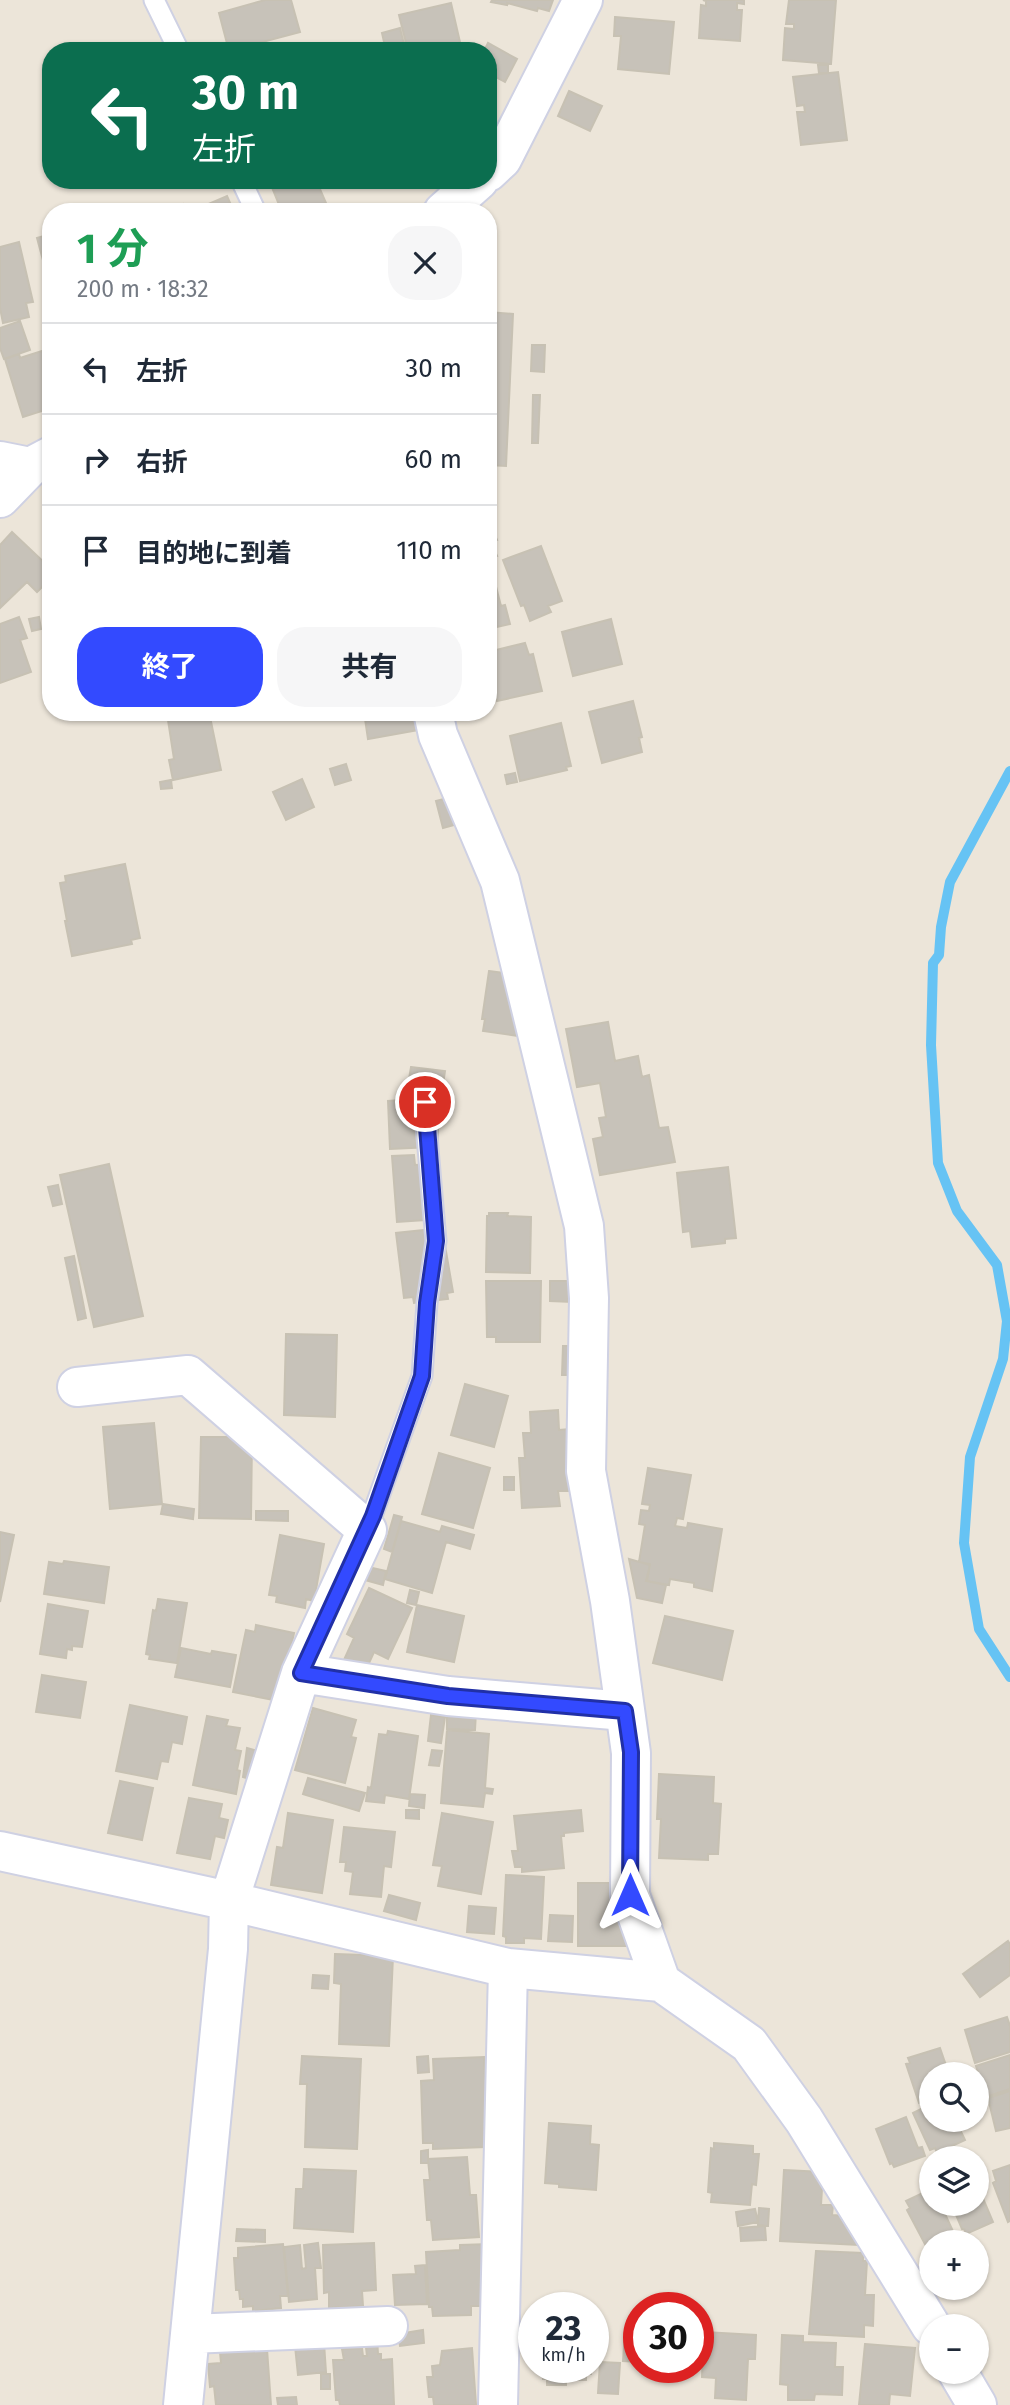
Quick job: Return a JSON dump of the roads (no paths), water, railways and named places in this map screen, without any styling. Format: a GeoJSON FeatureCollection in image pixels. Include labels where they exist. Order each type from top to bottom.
{"type":"FeatureCollection","features":[{"type":"Feature","properties":{"kind":"street"},"geometry":{"type":"LineString","coordinates":[[497,164],[502,159],[583,0]]}},
{"type":"Feature","properties":{"kind":"street"},"geometry":{"type":"LineString","coordinates":[[453,203],[469,189]]}},
{"type":"Feature","properties":{"kind":"street"},"geometry":{"type":"LineString","coordinates":[[0,498],[27,461]]}},
{"type":"Feature","properties":{"kind":"street"},"geometry":{"type":"LineString","coordinates":[[435,721],[438,735],[500,881],[584,1226],[589,1298],[586,1472],[610,1601],[631,1752],[630,1895],[661,1982]]}},
{"type":"Feature","properties":{"kind":"street"},"geometry":{"type":"LineString","coordinates":[[77,1387],[188,1375],[367,1530],[301,1673],[229,1901],[228,1949],[183,2405]]}},
{"type":"Feature","properties":{"kind":"street"},"geometry":{"type":"LineString","coordinates":[[301,1673],[448,1696],[625,1711]]}},
{"type":"Feature","properties":{"kind":"street"},"geometry":{"type":"LineString","coordinates":[[0,1851],[229,1901],[508,1968],[661,1982],[749,2045],[804,2120],[924,2314]]}},
{"type":"Feature","properties":{"kind":"street"},"geometry":{"type":"LineString","coordinates":[[498,2405],[508,1968]]}},
{"type":"Feature","properties":{"kind":"street"},"geometry":{"type":"LineString","coordinates":[[190,2334],[388,2326]]}},
{"type":"Feature","properties":{"kind":"street"},"geometry":{"type":"LineString","coordinates":[[965,2384],[977,2405]]}},
{"type":"Feature","properties":{"kind":"lane"},"geometry":{"type":"LineString","coordinates":[[154,0],[174,42]]}},
{"type":"Feature","properties":{"kind":"lane"},"geometry":{"type":"LineString","coordinates":[[367,1530],[422,1376],[427,1303],[436,1241],[425,1102]]}},
{"type":"Feature","properties":{"kind":"waterway"},"geometry":{"type":"LineString","coordinates":[[1010,771],[950,882],[941,927],[939,955],[933,963],[931,1045],[938,1163],[957,1211],[997,1265],[1007,1321],[1003,1359],[970,1457],[964,1543],[979,1629],[1010,1677]]}}]}
